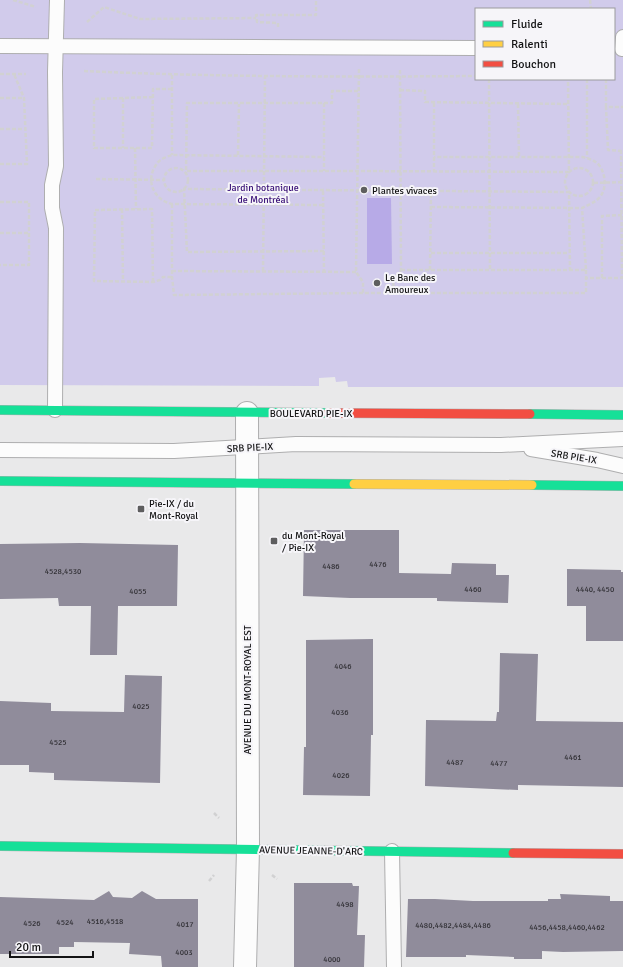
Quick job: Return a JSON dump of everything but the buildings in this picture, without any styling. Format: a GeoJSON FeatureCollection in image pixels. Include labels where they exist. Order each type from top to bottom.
{"type":"FeatureCollection","features":[{"type":"Feature","properties":{"kind":"main road","name":"BOULEVARD PIE-IX"},"geometry":{"type":"LineString","coordinates":[[0,410],[623,415]]}},
{"type":"Feature","properties":{"kind":"main road"},"geometry":{"type":"LineString","coordinates":[[0,481],[623,486]]}},
{"type":"Feature","properties":{"kind":"main road","name":"AVENUE JEANNE-D'ARC"},"geometry":{"type":"LineString","coordinates":[[0,846],[623,854]]}},
{"type":"Feature","properties":{"kind":"street","name":"AVENUE DU MONT-ROYAL EST"},"geometry":{"type":"LineString","coordinates":[[245,967],[248,849],[247,413]]}},
{"type":"Feature","properties":{"kind":"lane"},"geometry":{"type":"LineString","coordinates":[[55,410],[56,228],[52,202],[52,185],[56,166],[55,46],[57,0]]}},
{"type":"Feature","properties":{"kind":"lane"},"geometry":{"type":"LineString","coordinates":[[0,46],[475,48]]}},
{"type":"Feature","properties":{"kind":"lane","name":"SRB PIE-IX"},"geometry":{"type":"LineString","coordinates":[[0,450],[174,451],[312,444],[501,444],[623,439]]}},
{"type":"Feature","properties":{"kind":"lane","name":"SRB PIE-IX"},"geometry":{"type":"LineString","coordinates":[[501,444],[597,460],[623,466]]}},
{"type":"Feature","properties":{"kind":"lane"},"geometry":{"type":"LineString","coordinates":[[392,851],[394,967]]}},
{"type":"Feature","properties":{"kind":"path"},"geometry":{"type":"LineString","coordinates":[[13,0],[38,8]]}},
{"type":"Feature","properties":{"kind":"path"},"geometry":{"type":"LineString","coordinates":[[87,22],[104,7],[140,19],[256,18],[256,15],[316,15],[316,0]]}},
{"type":"Feature","properties":{"kind":"path"},"geometry":{"type":"LineString","coordinates":[[256,18],[256,22],[275,23]]}},
{"type":"Feature","properties":{"kind":"path"},"geometry":{"type":"LineString","coordinates":[[359,63],[356,272],[363,282],[363,293]]}},
{"type":"Feature","properties":{"kind":"path"},"geometry":{"type":"LineString","coordinates":[[394,293],[393,280],[401,270],[400,63]]}},
{"type":"Feature","properties":{"kind":"path"},"geometry":{"type":"LineString","coordinates":[[84,71],[265,77],[475,76]]}},
{"type":"Feature","properties":{"kind":"path"},"geometry":{"type":"LineString","coordinates":[[0,74],[26,74]]}},
{"type":"Feature","properties":{"kind":"path"},"geometry":{"type":"LineString","coordinates":[[0,164],[27,164],[24,98],[14,74]]}},
{"type":"Feature","properties":{"kind":"path"},"geometry":{"type":"LineString","coordinates":[[172,75],[172,155]]}},
{"type":"Feature","properties":{"kind":"path"},"geometry":{"type":"LineString","coordinates":[[263,271],[265,77]]}},
{"type":"Feature","properties":{"kind":"path"},"geometry":{"type":"LineString","coordinates":[[489,80],[490,271]]}},
{"type":"Feature","properties":{"kind":"path"},"geometry":{"type":"LineString","coordinates":[[568,80],[567,104],[569,172]]}},
{"type":"Feature","properties":{"kind":"path"},"geometry":{"type":"LineString","coordinates":[[587,80],[587,158]]}},
{"type":"Feature","properties":{"kind":"path"},"geometry":{"type":"LineString","coordinates":[[586,278],[622,278],[622,151],[608,150],[606,80]]}},
{"type":"Feature","properties":{"kind":"path"},"geometry":{"type":"LineString","coordinates":[[153,97],[94,99],[94,148],[152,148],[153,97],[153,89],[172,89]]}},
{"type":"Feature","properties":{"kind":"path"},"geometry":{"type":"LineString","coordinates":[[400,90],[425,91],[425,102],[434,103],[567,104]]}},
{"type":"Feature","properties":{"kind":"path"},"geometry":{"type":"LineString","coordinates":[[324,251],[187,252],[184,190],[188,182],[188,175],[186,171],[187,104],[332,103],[332,91],[358,91]]}},
{"type":"Feature","properties":{"kind":"path"},"geometry":{"type":"LineString","coordinates":[[0,98],[24,98]]}},
{"type":"Feature","properties":{"kind":"path"},"geometry":{"type":"LineString","coordinates":[[123,98],[123,148]]}},
{"type":"Feature","properties":{"kind":"path"},"geometry":{"type":"LineString","coordinates":[[324,103],[324,171]]}},
{"type":"Feature","properties":{"kind":"path"},"geometry":{"type":"LineString","coordinates":[[434,103],[434,171]]}},
{"type":"Feature","properties":{"kind":"path"},"geometry":{"type":"LineString","coordinates":[[238,155],[239,104]]}},
{"type":"Feature","properties":{"kind":"path"},"geometry":{"type":"LineString","coordinates":[[518,104],[519,157]]}},
{"type":"Feature","properties":{"kind":"path"},"geometry":{"type":"LineString","coordinates":[[606,107],[623,107]]}},
{"type":"Feature","properties":{"kind":"path"},"geometry":{"type":"LineString","coordinates":[[0,129],[26,129]]}},
{"type":"Feature","properties":{"kind":"path"},"geometry":{"type":"LineString","coordinates":[[135,148],[136,209]]}},
{"type":"Feature","properties":{"kind":"path"},"geometry":{"type":"LineString","coordinates":[[323,205],[172,204],[164,202],[155,194],[152,188],[152,180],[156,165],[160,160],[172,155],[324,156]]}},
{"type":"Feature","properties":{"kind":"path"},"geometry":{"type":"LineString","coordinates":[[432,207],[582,208],[591,204],[600,197],[604,190],[605,182],[599,166],[582,156],[434,157]]}},
{"type":"Feature","properties":{"kind":"path"},"geometry":{"type":"LineString","coordinates":[[569,172],[357,170],[186,171],[174,167],[167,171],[164,180],[166,186],[172,191],[176,192],[184,190],[569,192]]}},
{"type":"Feature","properties":{"kind":"path"},"geometry":{"type":"LineString","coordinates":[[576,168],[585,169],[592,175],[594,183],[590,192],[582,197],[573,195],[569,192],[565,185],[566,176],[569,172],[576,168]]}},
{"type":"Feature","properties":{"kind":"path"},"geometry":{"type":"LineString","coordinates":[[96,179],[164,180]]}},
{"type":"Feature","properties":{"kind":"path"},"geometry":{"type":"LineString","coordinates":[[594,183],[623,182]]}},
{"type":"Feature","properties":{"kind":"path"},"geometry":{"type":"LineString","coordinates":[[323,191],[324,272]]}},
{"type":"Feature","properties":{"kind":"path"},"geometry":{"type":"LineString","coordinates":[[430,270],[432,192]]}},
{"type":"Feature","properties":{"kind":"path"},"geometry":{"type":"LineString","coordinates":[[569,192],[568,208],[570,270]]}},
{"type":"Feature","properties":{"kind":"path"},"geometry":{"type":"LineString","coordinates":[[0,202],[28,202],[29,233],[29,265],[0,265]]}},
{"type":"Feature","properties":{"kind":"path"},"geometry":{"type":"LineString","coordinates":[[172,204],[172,277],[174,295],[586,293],[582,208]]}},
{"type":"Feature","properties":{"kind":"path"},"geometry":{"type":"LineString","coordinates":[[122,209],[123,281]]}},
{"type":"Feature","properties":{"kind":"path"},"geometry":{"type":"LineString","coordinates":[[153,282],[152,209],[95,210],[94,281],[153,282],[164,277],[172,277]]}},
{"type":"Feature","properties":{"kind":"path"},"geometry":{"type":"LineString","coordinates":[[602,278],[602,216],[622,215]]}},
{"type":"Feature","properties":{"kind":"path"},"geometry":{"type":"LineString","coordinates":[[0,233],[29,233]]}},
{"type":"Feature","properties":{"kind":"path"},"geometry":{"type":"LineString","coordinates":[[431,253],[569,253]]}},
{"type":"Feature","properties":{"kind":"path"},"geometry":{"type":"LineString","coordinates":[[401,270],[586,270]]}},
{"type":"Feature","properties":{"kind":"path"},"geometry":{"type":"LineString","coordinates":[[172,271],[356,272]]}},
{"type":"Feature","properties":{"kind":"path"},"geometry":{"type":"LineString","coordinates":[[214,813],[219,818]]}},
{"type":"Feature","properties":{"kind":"path"},"geometry":{"type":"LineString","coordinates":[[209,880],[215,873]]}},
{"type":"Feature","properties":{"kind":"green space","name":"Jardin botanique de Montréal"},"geometry":{"type":"Polygon","coordinates":[[[0,0],[623,0],[623,387],[348,387],[347,381],[336,382],[335,377],[319,378],[319,386],[0,385],[0,0]]]}},
{"type":"Feature","properties":{"kind":"shaded area"},"geometry":{"type":"Polygon","coordinates":[[[367,198],[391,198],[392,264],[367,264],[367,198]]]}},
{"type":"Feature","properties":{"kind":"traffic: fast"},"geometry":{"type":"LineString","coordinates":[[0,410],[328,413]]}},
{"type":"Feature","properties":{"kind":"traffic: fast"},"geometry":{"type":"LineString","coordinates":[[530,414],[623,415]]}},
{"type":"Feature","properties":{"kind":"traffic: fast"},"geometry":{"type":"LineString","coordinates":[[0,481],[354,484]]}},
{"type":"Feature","properties":{"kind":"traffic: fast"},"geometry":{"type":"LineString","coordinates":[[532,485],[623,486]]}},
{"type":"Feature","properties":{"kind":"traffic: fast"},"geometry":{"type":"LineString","coordinates":[[0,846],[513,853]]}},
{"type":"Feature","properties":{"kind":"traffic: slow"},"geometry":{"type":"LineString","coordinates":[[354,484],[532,485]]}},
{"type":"Feature","properties":{"kind":"traffic: jam"},"geometry":{"type":"LineString","coordinates":[[328,413],[530,414]]}},
{"type":"Feature","properties":{"kind":"traffic: jam"},"geometry":{"type":"LineString","coordinates":[[513,853],[623,854]]}},
{"type":"Feature","properties":{"kind":"place","name":"Plantes vivaces"},"geometry":{"type":"Point","coordinates":[364,190]}},
{"type":"Feature","properties":{"kind":"place","name":"Le Banc des Amoureux"},"geometry":{"type":"Point","coordinates":[377,283]}},
{"type":"Feature","properties":{"kind":"place","name":"Pie-IX / du Mont-Royal"},"geometry":{"type":"Point","coordinates":[141,509]}},
{"type":"Feature","properties":{"kind":"place","name":"du Mont-Royal / Pie-IX"},"geometry":{"type":"Point","coordinates":[274,541]}}]}
